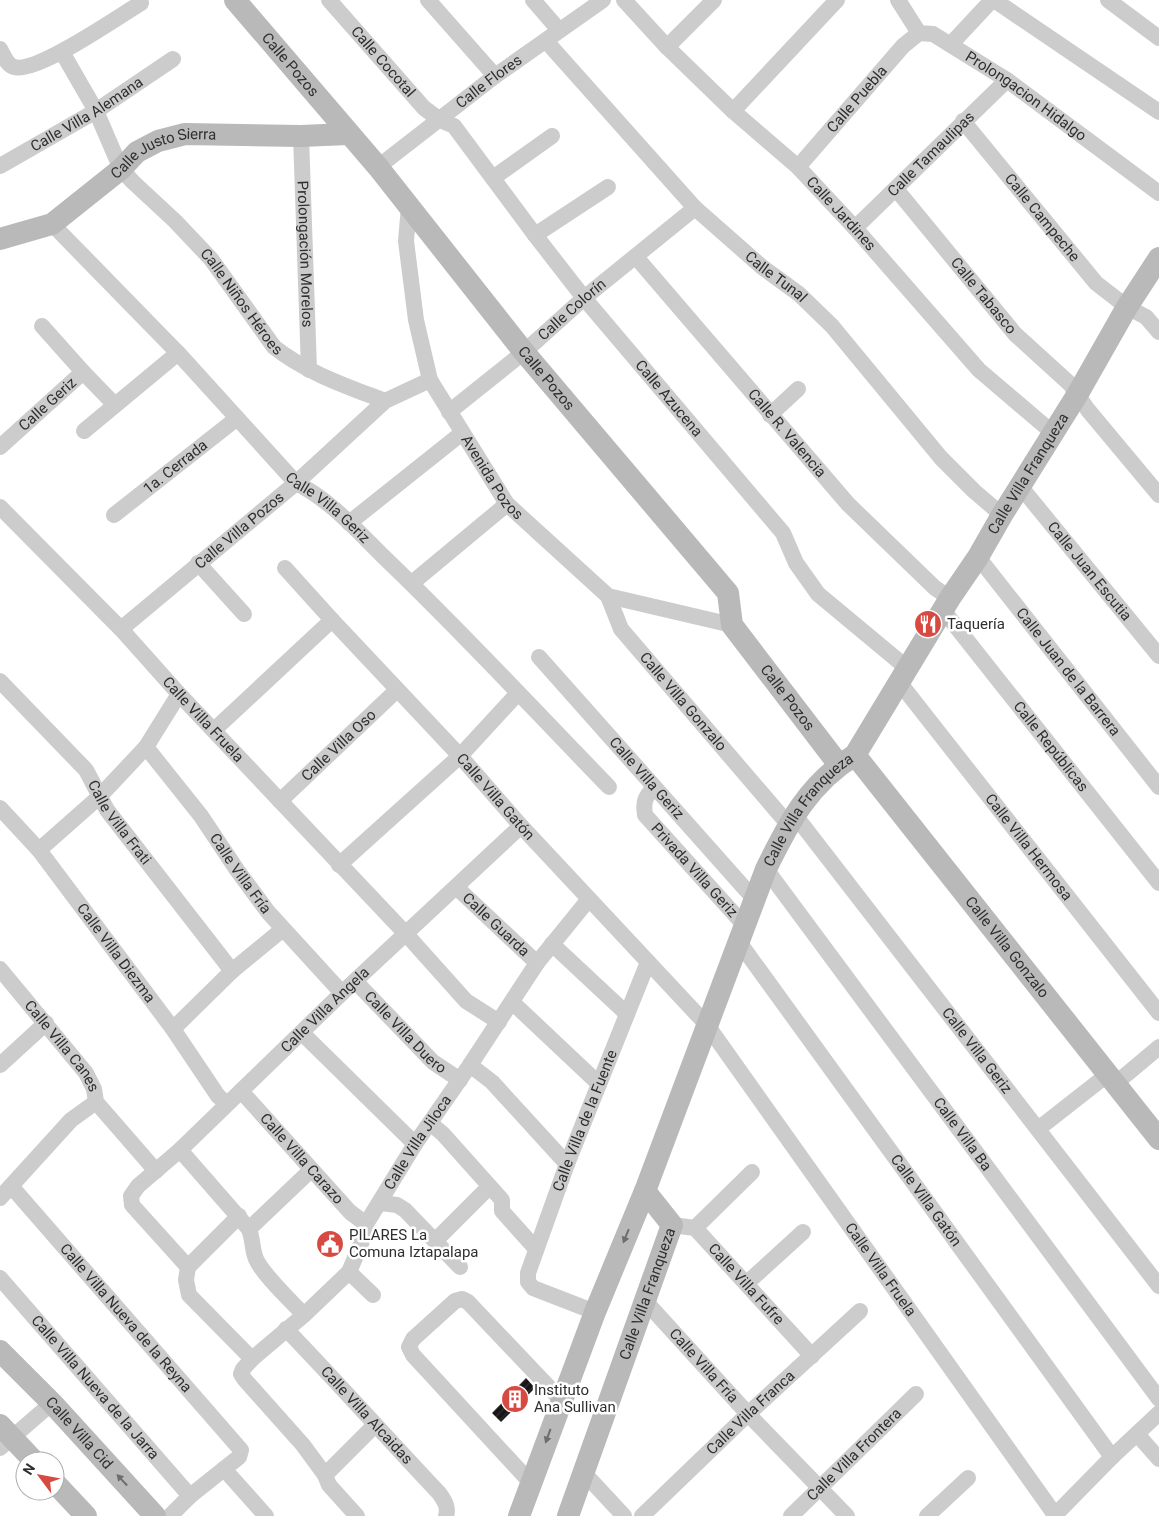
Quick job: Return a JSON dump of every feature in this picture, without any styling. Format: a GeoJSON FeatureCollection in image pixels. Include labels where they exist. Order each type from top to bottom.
{"type":"FeatureCollection","features":[{"type":"Feature","properties":{"kind":"street","name":"Calle Pozos"},"geometry":{"type":"LineString","coordinates":[[235,0],[378,167],[524,352],[728,593],[732,625],[847,760]]}},
{"type":"Feature","properties":{"kind":"street","name":"Calle Cocotal"},"geometry":{"type":"LineString","coordinates":[[330,0],[424,108],[440,120]]}},
{"type":"Feature","properties":{"kind":"street"},"geometry":{"type":"LineString","coordinates":[[428,0],[495,76]]}},
{"type":"Feature","properties":{"kind":"street"},"geometry":{"type":"LineString","coordinates":[[532,0],[559,30]]}},
{"type":"Feature","properties":{"kind":"street","name":"Calle Flores"},"geometry":{"type":"LineString","coordinates":[[378,167],[495,76],[603,0]]}},
{"type":"Feature","properties":{"kind":"street","name":"Calle Jardines"},"geometry":{"type":"LineString","coordinates":[[624,0],[667,47],[733,111],[798,167],[855,228],[979,370],[1053,433]]}},
{"type":"Feature","properties":{"kind":"street"},"geometry":{"type":"LineString","coordinates":[[667,47],[714,0]]}},
{"type":"Feature","properties":{"kind":"street"},"geometry":{"type":"LineString","coordinates":[[733,111],[837,0]]}},
{"type":"Feature","properties":{"kind":"street"},"geometry":{"type":"LineString","coordinates":[[898,0],[919,33]]}},
{"type":"Feature","properties":{"kind":"street"},"geometry":{"type":"LineString","coordinates":[[951,44],[993,0],[1159,112]]}},
{"type":"Feature","properties":{"kind":"street"},"geometry":{"type":"LineString","coordinates":[[1108,0],[1159,38]]}},
{"type":"Feature","properties":{"kind":"street"},"geometry":{"type":"LineString","coordinates":[[0,50],[8,63],[14,67],[24,68],[62,52],[141,3]]}},
{"type":"Feature","properties":{"kind":"street","name":"Prolongacion Hidalgo"},"geometry":{"type":"LineString","coordinates":[[919,33],[933,34],[1006,80],[1159,193]]}},
{"type":"Feature","properties":{"kind":"street","name":"Calle Puebla"},"geometry":{"type":"LineString","coordinates":[[798,167],[903,46],[919,33]]}},
{"type":"Feature","properties":{"kind":"street","name":"Calle Tunal"},"geometry":{"type":"LineString","coordinates":[[546,41],[695,208],[762,268],[806,300],[832,326],[941,458],[974,492],[1002,515]]}},
{"type":"Feature","properties":{"kind":"street"},"geometry":{"type":"LineString","coordinates":[[62,52],[96,111],[121,169]]}},
{"type":"Feature","properties":{"kind":"street","name":"Calle Villa Alemana"},"geometry":{"type":"LineString","coordinates":[[0,166],[96,111],[173,60]]}},
{"type":"Feature","properties":{"kind":"street","name":"Calle Tamaulipas"},"geometry":{"type":"LineString","coordinates":[[855,228],[1006,80]]}},
{"type":"Feature","properties":{"kind":"street","name":"Calle Azucena"},"geometry":{"type":"LineString","coordinates":[[440,120],[454,126],[584,298],[783,533],[796,563],[818,594],[903,675]]}},
{"type":"Feature","properties":{"kind":"street","name":"Calle Campeche"},"geometry":{"type":"LineString","coordinates":[[963,122],[1096,284],[1127,307],[1146,316],[1159,332]]}},
{"type":"Feature","properties":{"kind":"street","name":"Calle Justo Sierra"},"geometry":{"type":"LineString","coordinates":[[0,239],[52,224],[121,169],[137,152],[158,141],[184,134],[301,136],[348,134]]}},
{"type":"Feature","properties":{"kind":"street","name":"Prolongación Morelos"},"geometry":{"type":"LineString","coordinates":[[301,136],[308,370]]}},
{"type":"Feature","properties":{"kind":"street"},"geometry":{"type":"LineString","coordinates":[[493,178],[552,136]]}},
{"type":"Feature","properties":{"kind":"street","name":"Calle Niños Héroes"},"geometry":{"type":"LineString","coordinates":[[121,169],[175,221],[211,260],[274,347],[287,358],[308,370],[385,402]]}},
{"type":"Feature","properties":{"kind":"street"},"geometry":{"type":"LineString","coordinates":[[535,235],[608,187]]}},
{"type":"Feature","properties":{"kind":"street","name":"Calle Tabasco"},"geometry":{"type":"LineString","coordinates":[[896,189],[1015,334],[1070,384],[1159,496]]}},
{"type":"Feature","properties":{"kind":"street","name":"Avenida Pozos"},"geometry":{"type":"LineString","coordinates":[[409,206],[407,251],[416,320],[430,380],[507,504],[608,596],[732,625]]}},
{"type":"Feature","properties":{"kind":"street","name":"Calle Colorín"},"geometry":{"type":"LineString","coordinates":[[449,412],[524,352],[584,298],[695,208]]}},
{"type":"Feature","properties":{"kind":"street","name":"Calle Villa Geriz"},"geometry":{"type":"LineString","coordinates":[[52,224],[178,354],[296,483],[311,490],[412,583],[609,787]]}},
{"type":"Feature","properties":{"kind":"street","name":"Calle R. Valencia"},"geometry":{"type":"LineString","coordinates":[[636,257],[848,504],[935,588],[946,604]]}},
{"type":"Feature","properties":{"kind":"street","name":"Calle Villa Franqueza"},"geometry":{"type":"LineString","coordinates":[[519,1516],[595,1312],[645,1191],[766,869],[791,819],[819,784],[847,760],[903,675],[946,604],[978,557],[1077,395],[1127,307],[1159,258]]}},
{"type":"Feature","properties":{"kind":"street"},"geometry":{"type":"LineString","coordinates":[[42,326],[83,372]]}},
{"type":"Feature","properties":{"kind":"street"},"geometry":{"type":"LineString","coordinates":[[84,431],[178,354]]}},
{"type":"Feature","properties":{"kind":"street","name":"Calle Geriz"},"geometry":{"type":"LineString","coordinates":[[0,447],[83,372],[115,405]]}},
{"type":"Feature","properties":{"kind":"street","name":"Calle Villa Pozos"},"geometry":{"type":"LineString","coordinates":[[121,629],[296,483],[385,402],[430,380]]}},
{"type":"Feature","properties":{"kind":"street"},"geometry":{"type":"LineString","coordinates":[[770,415],[798,389]]}},
{"type":"Feature","properties":{"kind":"street","name":"1a. Cerrada"},"geometry":{"type":"LineString","coordinates":[[114,515],[236,419]]}},
{"type":"Feature","properties":{"kind":"street"},"geometry":{"type":"LineString","coordinates":[[349,523],[462,433]]}},
{"type":"Feature","properties":{"kind":"street","name":"Calle Juan Escutia"},"geometry":{"type":"LineString","coordinates":[[1020,486],[1159,656]]}},
{"type":"Feature","properties":{"kind":"street"},"geometry":{"type":"LineString","coordinates":[[412,583],[507,504]]}},
{"type":"Feature","properties":{"kind":"street","name":"Calle Villa Fruela"},"geometry":{"type":"LineString","coordinates":[[0,507],[121,629],[179,694],[406,934],[466,1001],[499,1022]]}},
{"type":"Feature","properties":{"kind":"street","name":"Calle Juan de la Barrera"},"geometry":{"type":"LineString","coordinates":[[978,557],[1159,787]]}},
{"type":"Feature","properties":{"kind":"street"},"geometry":{"type":"LineString","coordinates":[[198,563],[244,614]]}},
{"type":"Feature","properties":{"kind":"street","name":"Calle Villa Gatón"},"geometry":{"type":"LineString","coordinates":[[285,568],[460,756],[521,826],[707,1025]]}},
{"type":"Feature","properties":{"kind":"street","name":"Calle Villa Gonzalo"},"geometry":{"type":"LineString","coordinates":[[608,596],[621,629],[791,819]]}},
{"type":"Feature","properties":{"kind":"street","name":"Calle Repúblicas"},"geometry":{"type":"LineString","coordinates":[[946,604],[1159,883]]}},
{"type":"Feature","properties":{"kind":"street"},"geometry":{"type":"LineString","coordinates":[[214,730],[332,620]]}},
{"type":"Feature","properties":{"kind":"street","name":"Calle Villa Geriz"},"geometry":{"type":"LineString","coordinates":[[539,657],[755,900]]}},
{"type":"Feature","properties":{"kind":"street","name":"Calle Villa Hermosa"},"geometry":{"type":"LineString","coordinates":[[903,675],[1159,1013]]}},
{"type":"Feature","properties":{"kind":"street","name":"Calle Villa Frati"},"geometry":{"type":"LineString","coordinates":[[0,681],[86,770],[99,797],[113,818],[232,971]]}},
{"type":"Feature","properties":{"kind":"street","name":"Calle Villa Oso"},"geometry":{"type":"LineString","coordinates":[[280,801],[397,690]]}},
{"type":"Feature","properties":{"kind":"street"},"geometry":{"type":"LineString","coordinates":[[340,865],[460,756],[518,693]]}},
{"type":"Feature","properties":{"kind":"street"},"geometry":{"type":"LineString","coordinates":[[38,850],[99,797],[146,747],[179,694]]}},
{"type":"Feature","properties":{"kind":"street","name":"Calle Villa Fría"},"geometry":{"type":"LineString","coordinates":[[146,747],[201,816],[268,912],[342,993]]}},
{"type":"Feature","properties":{"kind":"street","name":"Calle Villa Gonzalo"},"geometry":{"type":"LineString","coordinates":[[847,760],[1159,1139]]}},
{"type":"Feature","properties":{"kind":"street","name":"Privada Villa Geriz"},"geometry":{"type":"LineString","coordinates":[[654,788],[646,797],[643,805],[646,815],[742,934]]}},
{"type":"Feature","properties":{"kind":"street","name":"Calle Villa Diezma"},"geometry":{"type":"LineString","coordinates":[[0,808],[38,850],[173,1028],[218,1096],[227,1104]]}},
{"type":"Feature","properties":{"kind":"street","name":"Calle Villa Geriz"},"geometry":{"type":"LineString","coordinates":[[791,819],[1038,1130],[1159,1286]]}},
{"type":"Feature","properties":{"kind":"street","name":"Calle Villa Angela"},"geometry":{"type":"LineString","coordinates":[[188,1267],[132,1205],[131,1196],[138,1186],[180,1150],[354,981],[521,826]]}},
{"type":"Feature","properties":{"kind":"street","name":"Calle Villa Ba"},"geometry":{"type":"LineString","coordinates":[[766,869],[1159,1399]]}},
{"type":"Feature","properties":{"kind":"street","name":"Calle Guarda"},"geometry":{"type":"LineString","coordinates":[[456,887],[537,963]]}},
{"type":"Feature","properties":{"kind":"street","name":"Calle Villa Jiloca"},"geometry":{"type":"LineString","coordinates":[[325,1475],[303,1445],[244,1380],[243,1369],[349,1272],[361,1244],[366,1224],[415,1144],[460,1080],[537,963],[589,899]]}},
{"type":"Feature","properties":{"kind":"street"},"geometry":{"type":"LineString","coordinates":[[173,1028],[232,971],[283,929]]}},
{"type":"Feature","properties":{"kind":"street","name":"Calle Villa Gatón"},"geometry":{"type":"LineString","coordinates":[[742,934],[1112,1457]]}},
{"type":"Feature","properties":{"kind":"street","name":"Calle Guarda"},"geometry":{"type":"LineString","coordinates":[[552,944],[627,1014]]}},
{"type":"Feature","properties":{"kind":"street","name":"Calle Villa de la Fuente"},"geometry":{"type":"LineString","coordinates":[[595,1312],[533,1288],[528,1282],[528,1274],[567,1164],[648,962]]}},
{"type":"Feature","properties":{"kind":"street","name":"Calle Villa Canes"},"geometry":{"type":"LineString","coordinates":[[0,969],[86,1073],[94,1089],[96,1102],[156,1171]]}},
{"type":"Feature","properties":{"kind":"street","name":"Calle Villa Duero"},"geometry":{"type":"LineString","coordinates":[[354,981],[433,1062],[460,1080]]}},
{"type":"Feature","properties":{"kind":"street"},"geometry":{"type":"LineString","coordinates":[[512,1002],[599,1084]]}},
{"type":"Feature","properties":{"kind":"street"},"geometry":{"type":"LineString","coordinates":[[0,1065],[46,1023]]}},
{"type":"Feature","properties":{"kind":"street","name":"Calle Villa Fruela"},"geometry":{"type":"LineString","coordinates":[[707,1025],[1054,1516]]}},
{"type":"Feature","properties":{"kind":"street"},"geometry":{"type":"LineString","coordinates":[[302,1032],[415,1144]]}},
{"type":"Feature","properties":{"kind":"street"},"geometry":{"type":"LineString","coordinates":[[1038,1130],[1159,1047]]}},
{"type":"Feature","properties":{"kind":"street"},"geometry":{"type":"LineString","coordinates":[[470,1064],[492,1082],[567,1164]]}},
{"type":"Feature","properties":{"kind":"street","name":"Calle Villa Carazo"},"geometry":{"type":"LineString","coordinates":[[240,1091],[350,1212],[366,1224]]}},
{"type":"Feature","properties":{"kind":"street"},"geometry":{"type":"LineString","coordinates":[[5,1192],[71,1120],[96,1102]]}},
{"type":"Feature","properties":{"kind":"street"},"geometry":{"type":"LineString","coordinates":[[430,1123],[443,1134],[502,1200],[502,1211],[536,1249]]}},
{"type":"Feature","properties":{"kind":"street"},"geometry":{"type":"LineString","coordinates":[[180,1150],[244,1223],[253,1238],[255,1257],[261,1267],[304,1315]]}},
{"type":"Feature","properties":{"kind":"street"},"geometry":{"type":"LineString","coordinates":[[252,1359],[189,1295],[186,1280],[188,1267],[311,1170]]}},
{"type":"Feature","properties":{"kind":"street"},"geometry":{"type":"LineString","coordinates":[[695,1228],[752,1172]]}},
{"type":"Feature","properties":{"kind":"street"},"geometry":{"type":"LineString","coordinates":[[435,1241],[489,1187]]}},
{"type":"Feature","properties":{"kind":"street","name":"Calle Villa Franqueza"},"geometry":{"type":"LineString","coordinates":[[568,1516],[672,1225],[645,1191]]}},
{"type":"Feature","properties":{"kind":"street","name":"Calle Villa Nueva de la Reyna"},"geometry":{"type":"LineString","coordinates":[[5,1192],[241,1450],[239,1457],[224,1469]]}},
{"type":"Feature","properties":{"kind":"street"},"geometry":{"type":"LineString","coordinates":[[381,1202],[397,1205],[405,1210],[460,1267]]}},
{"type":"Feature","properties":{"kind":"street","name":"Calle Villa Fufre"},"geometry":{"type":"LineString","coordinates":[[672,1225],[695,1228],[812,1356]]}},
{"type":"Feature","properties":{"kind":"street"},"geometry":{"type":"LineString","coordinates":[[747,1283],[803,1232]]}},
{"type":"Feature","properties":{"kind":"street"},"geometry":{"type":"LineString","coordinates":[[349,1272],[373,1296]]}},
{"type":"Feature","properties":{"kind":"street","name":"Calle Villa Nueva de la Jarra"},"geometry":{"type":"LineString","coordinates":[[0,1278],[190,1496]]}},
{"type":"Feature","properties":{"kind":"street"},"geometry":{"type":"LineString","coordinates":[[531,1483],[413,1355],[410,1347],[413,1339],[455,1301],[462,1299],[468,1302],[562,1400]]}},
{"type":"Feature","properties":{"kind":"street","name":"Calle Villa Fría"},"geometry":{"type":"LineString","coordinates":[[646,1302],[748,1414],[847,1516]]}},
{"type":"Feature","properties":{"kind":"street","name":"Calle Villa Franca"},"geometry":{"type":"LineString","coordinates":[[642,1516],[748,1414],[860,1312]]}},
{"type":"Feature","properties":{"kind":"street","name":"Calle Villa Alcaidas"},"geometry":{"type":"LineString","coordinates":[[286,1329],[355,1401],[446,1509]]}},
{"type":"Feature","properties":{"kind":"street","name":"Calle Villa Cid"},"geometry":{"type":"LineString","coordinates":[[0,1351],[52,1403],[156,1516]]}},
{"type":"Feature","properties":{"kind":"street","name":"Calle Villa Frontera"},"geometry":{"type":"LineString","coordinates":[[791,1516],[916,1394]]}},
{"type":"Feature","properties":{"kind":"street"},"geometry":{"type":"LineString","coordinates":[[22,1451],[4,1437],[52,1403]]}},
{"type":"Feature","properties":{"kind":"street"},"geometry":{"type":"LineString","coordinates":[[1054,1516],[1112,1457],[1159,1413]]}},
{"type":"Feature","properties":{"kind":"street"},"geometry":{"type":"LineString","coordinates":[[351,1514],[325,1475],[375,1425]]}},
{"type":"Feature","properties":{"kind":"street"},"geometry":{"type":"LineString","coordinates":[[1137,1434],[1159,1459]]}},
{"type":"Feature","properties":{"kind":"street"},"geometry":{"type":"LineString","coordinates":[[170,1516],[190,1496],[224,1469],[266,1516]]}},
{"type":"Feature","properties":{"kind":"street"},"geometry":{"type":"LineString","coordinates":[[584,1473],[624,1516]]}},
{"type":"Feature","properties":{"kind":"street"},"geometry":{"type":"LineString","coordinates":[[927,1516],[968,1478]]}},
{"type":"Feature","properties":{"kind":"street"},"geometry":{"type":"LineString","coordinates":[[65,1494],[86,1516]]}},
{"type":"Feature","properties":{"kind":"building","name":"Instituto Ana Sullivan"},"geometry":{"type":"Polygon","coordinates":[[[526,1378],[535,1388],[501,1422],[492,1413],[526,1378]]]}},
{"type":"Feature","properties":{"kind":"place","name":"Taquería"},"geometry":{"type":"Point","coordinates":[928,624]}},
{"type":"Feature","properties":{"kind":"place","name":"PILARES La Comuna Iztapalapa"},"geometry":{"type":"Point","coordinates":[330,1244]}},
{"type":"Feature","properties":{"kind":"place","name":"Instituto Ana Sullivan"},"geometry":{"type":"Point","coordinates":[515,1399]}}]}
